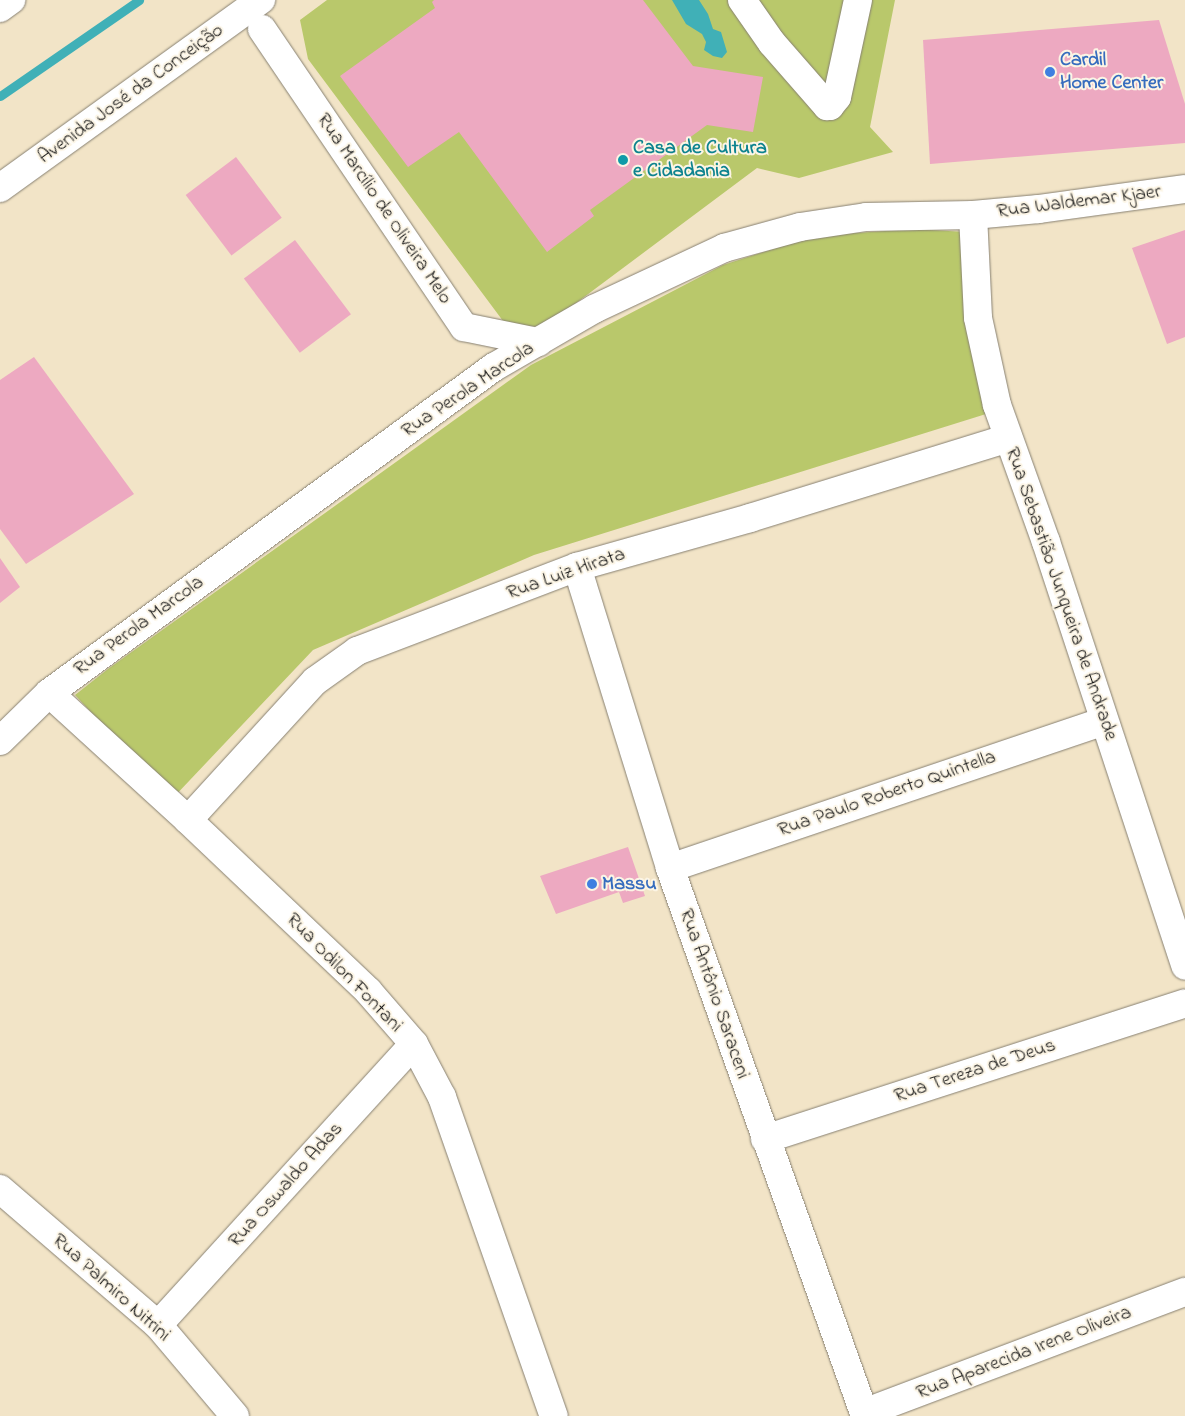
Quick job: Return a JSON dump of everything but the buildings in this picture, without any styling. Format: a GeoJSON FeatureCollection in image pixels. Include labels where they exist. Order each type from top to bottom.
{"type":"FeatureCollection","features":[{"type":"Feature","properties":{"kind":"street"},"geometry":{"type":"LineString","coordinates":[[0,8],[11,0]]}},
{"type":"Feature","properties":{"kind":"street","name":"Avenida José da Conceição"},"geometry":{"type":"LineString","coordinates":[[0,188],[262,0]]}},
{"type":"Feature","properties":{"kind":"street"},"geometry":{"type":"LineString","coordinates":[[742,0],[772,44],[827,106],[830,106],[837,97],[858,0]]}},
{"type":"Feature","properties":{"kind":"street","name":"Rua Marcílio de Oliveira Melo"},"geometry":{"type":"LineString","coordinates":[[262,29],[464,327],[538,342]]}},
{"type":"Feature","properties":{"kind":"street","name":"Rua Waldemar Kjaer"},"geometry":{"type":"LineString","coordinates":[[973,215],[1039,209],[1185,189]]}},
{"type":"Feature","properties":{"kind":"street","name":"Rua Perola Marcola"},"geometry":{"type":"LineString","coordinates":[[0,741],[49,693],[494,367],[594,310],[724,248],[800,227],[866,217],[973,215]]}},
{"type":"Feature","properties":{"kind":"street","name":"Rua Sebastião Junqueira de Andrade"},"geometry":{"type":"LineString","coordinates":[[973,215],[978,318],[998,405],[1046,542],[1185,966]]}},
{"type":"Feature","properties":{"kind":"street","name":"Rua Luiz Hirata"},"geometry":{"type":"LineString","coordinates":[[188,820],[315,681],[357,651],[576,567],[750,518],[1008,438]]}},
{"type":"Feature","properties":{"kind":"street","name":"Rua Antônio Saraceni"},"geometry":{"type":"LineString","coordinates":[[576,567],[670,868],[864,1414]]}},
{"type":"Feature","properties":{"kind":"street","name":"Rua Odilon Fontani"},"geometry":{"type":"LineString","coordinates":[[49,693],[188,820],[368,991],[414,1044],[442,1097],[554,1416]]}},
{"type":"Feature","properties":{"kind":"street","name":"Rua Paulo Roberto Quintella"},"geometry":{"type":"LineString","coordinates":[[670,868],[1104,721]]}},
{"type":"Feature","properties":{"kind":"street","name":"Rua Tereza de Deus"},"geometry":{"type":"LineString","coordinates":[[765,1139],[1185,1003]]}},
{"type":"Feature","properties":{"kind":"street","name":"Rua Oswaldo Adas"},"geometry":{"type":"LineString","coordinates":[[158,1325],[414,1044]]}},
{"type":"Feature","properties":{"kind":"street","name":"Rua Palmiro Nitrini"},"geometry":{"type":"LineString","coordinates":[[0,1189],[158,1325],[235,1416]]}},
{"type":"Feature","properties":{"kind":"street","name":"Rua Aparecida Irene Oliveira"},"geometry":{"type":"LineString","coordinates":[[864,1414],[1185,1292]]}},
{"type":"Feature","properties":{"kind":"green space","name":"Casa de Cultura e Cidadania"},"geometry":{"type":"Polygon","coordinates":[[[327,0],[895,0],[870,127],[893,152],[799,178],[757,168],[544,327],[506,325],[308,59],[300,20],[327,0]]]}},
{"type":"Feature","properties":{"kind":"green space"},"geometry":{"type":"Polygon","coordinates":[[[913,229],[966,232],[986,414],[534,555],[313,650],[172,799],[75,695],[108,669],[531,365],[723,265],[813,236],[913,229]]]}},
{"type":"Feature","properties":{"kind":"water"},"geometry":{"type":"Polygon","coordinates":[[[672,0],[699,0],[708,14],[713,29],[721,32],[727,52],[722,58],[713,56],[704,50],[706,42],[702,34],[686,24],[672,0]]]}},
{"type":"Feature","properties":{"kind":"waterway"},"geometry":{"type":"LineString","coordinates":[[0,96],[139,0]]}},
{"type":"Feature","properties":{"kind":"place","name":"Cardil Home Center"},"geometry":{"type":"Point","coordinates":[1050,72]}},
{"type":"Feature","properties":{"kind":"place","name":"Casa de Cultura e Cidadania"},"geometry":{"type":"Point","coordinates":[623,160]}},
{"type":"Feature","properties":{"kind":"place","name":"Massu"},"geometry":{"type":"Point","coordinates":[592,884]}}]}
